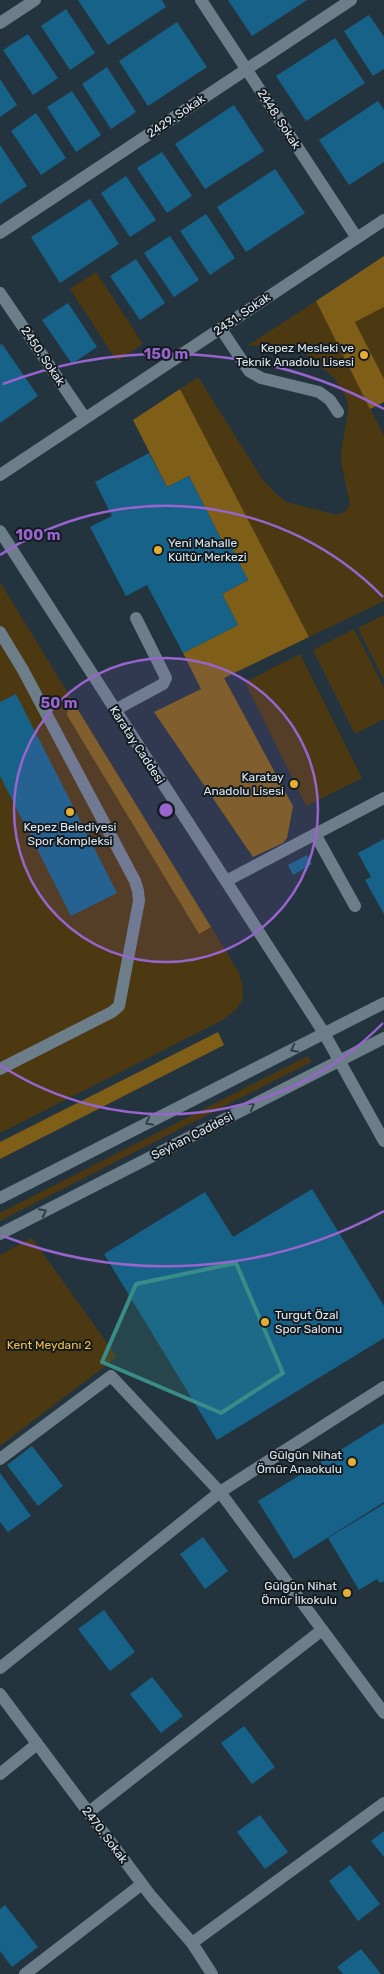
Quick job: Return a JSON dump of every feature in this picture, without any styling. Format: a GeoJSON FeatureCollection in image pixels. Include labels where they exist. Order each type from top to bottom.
{"type":"FeatureCollection","features":[{"type":"Feature","properties":{"kind":"street"},"geometry":{"type":"LineString","coordinates":[[0,23],[35,0]]}},
{"type":"Feature","properties":{"kind":"street","name":"2448. Sokak"},"geometry":{"type":"LineString","coordinates":[[201,0],[357,238]]}},
{"type":"Feature","properties":{"kind":"street","name":"2429. Sokak"},"geometry":{"type":"LineString","coordinates":[[0,233],[351,0]]}},
{"type":"Feature","properties":{"kind":"street","name":"2431. Sokak"},"geometry":{"type":"LineString","coordinates":[[0,475],[384,220]]}},
{"type":"Feature","properties":{"kind":"street","name":"2450. Sokak"},"geometry":{"type":"LineString","coordinates":[[0,293],[85,418]]}},
{"type":"Feature","properties":{"kind":"street"},"geometry":{"type":"LineString","coordinates":[[221,329],[249,370],[261,378],[319,392],[330,400],[338,412]]}},
{"type":"Feature","properties":{"kind":"street","name":"Karatay Caddesi"},"geometry":{"type":"LineString","coordinates":[[0,531],[341,1060],[384,1141]]}},
{"type":"Feature","properties":{"kind":"street"},"geometry":{"type":"LineString","coordinates":[[115,710],[163,684],[166,678],[136,618]]}},
{"type":"Feature","properties":{"kind":"street"},"geometry":{"type":"LineString","coordinates":[[0,632],[28,679],[135,881],[139,901],[119,1006],[112,1012],[0,1069]]}},
{"type":"Feature","properties":{"kind":"street"},"geometry":{"type":"LineString","coordinates":[[226,881],[384,798]]}},
{"type":"Feature","properties":{"kind":"street"},"geometry":{"type":"LineString","coordinates":[[316,834],[354,906]]}},
{"type":"Feature","properties":{"kind":"street"},"geometry":{"type":"LineString","coordinates":[[0,1198],[384,1003]]}},
{"type":"Feature","properties":{"kind":"street","name":"Seyhan Caddesi"},"geometry":{"type":"LineString","coordinates":[[0,1234],[384,1038]]}},
{"type":"Feature","properties":{"kind":"street"},"geometry":{"type":"LineString","coordinates":[[0,1459],[111,1376],[220,1492],[384,1713]]}},
{"type":"Feature","properties":{"kind":"street"},"geometry":{"type":"LineString","coordinates":[[0,1668],[220,1492],[384,1387]]}},
{"type":"Feature","properties":{"kind":"street"},"geometry":{"type":"LineString","coordinates":[[89,1812],[322,1630]]}},
{"type":"Feature","properties":{"kind":"street","name":"2470. Sokak"},"geometry":{"type":"LineString","coordinates":[[0,1694],[142,1884],[192,1943],[212,1974]]}},
{"type":"Feature","properties":{"kind":"street"},"geometry":{"type":"LineString","coordinates":[[0,1774],[37,1744]]}},
{"type":"Feature","properties":{"kind":"street"},"geometry":{"type":"LineString","coordinates":[[192,1943],[384,1803]]}},
{"type":"Feature","properties":{"kind":"street"},"geometry":{"type":"LineString","coordinates":[[25,1974],[142,1884]]}},
{"type":"Feature","properties":{"kind":"highlighted area"},"geometry":{"type":"Polygon","coordinates":[[[236,1263],[283,1373],[221,1413],[102,1362],[136,1284],[236,1263]]]}},
{"type":"Feature","properties":{"kind":"green space"},"geometry":{"type":"Polygon","coordinates":[[[96,272],[143,344],[117,361],[70,289],[96,272]]]}},
{"type":"Feature","properties":{"kind":"green space"},"geometry":{"type":"Polygon","coordinates":[[[316,301],[384,436],[384,601],[309,637],[180,389],[198,377],[263,480],[286,502],[337,515],[345,512],[350,504],[341,462],[341,451],[348,412],[348,404],[344,393],[334,378],[299,348],[287,345],[247,346],[316,301]]]}},
{"type":"Feature","properties":{"kind":"green space"},"geometry":{"type":"Polygon","coordinates":[[[384,307],[384,379],[355,322],[384,307]]]}},
{"type":"Feature","properties":{"kind":"green space","name":"Kepez Belediyesi Spor Kompleksi"},"geometry":{"type":"Polygon","coordinates":[[[0,582],[238,971],[243,994],[242,1000],[235,1010],[221,1021],[0,1133],[0,582]]]}},
{"type":"Feature","properties":{"kind":"green space"},"geometry":{"type":"Polygon","coordinates":[[[384,615],[384,680],[358,628],[384,615]]]}},
{"type":"Feature","properties":{"kind":"green space"},"geometry":{"type":"Polygon","coordinates":[[[354,629],[384,688],[384,719],[355,734],[313,650],[354,629]]]}},
{"type":"Feature","properties":{"kind":"green space"},"geometry":{"type":"Polygon","coordinates":[[[300,654],[362,778],[306,806],[245,682],[300,654]]]}},
{"type":"Feature","properties":{"kind":"green space"},"geometry":{"type":"Polygon","coordinates":[[[308,1056],[311,1062],[0,1221],[0,1213],[308,1056]]]}},
{"type":"Feature","properties":{"kind":"green space","name":"Kent Meydanı 2"},"geometry":{"type":"Polygon","coordinates":[[[32,1238],[117,1357],[0,1446],[0,1255],[32,1238]]]}},
{"type":"Feature","properties":{"kind":"shaded area","name":"Kepez Mesleki ve Teknik Anadolu Lisesi"},"geometry":{"type":"Polygon","coordinates":[[[384,256],[384,307],[355,322],[384,379],[384,402],[370,409],[316,301],[384,256]]]}},
{"type":"Feature","properties":{"kind":"shaded area"},"geometry":{"type":"Polygon","coordinates":[[[180,389],[309,637],[224,678],[293,806],[287,838],[283,843],[253,857],[154,712],[201,689],[183,653],[238,625],[222,594],[248,580],[229,543],[224,545],[189,476],[167,487],[133,420],[180,389]]]}},
{"type":"Feature","properties":{"kind":"shaded area"},"geometry":{"type":"Polygon","coordinates":[[[70,697],[211,927],[199,934],[67,715],[70,697]]]}},
{"type":"Feature","properties":{"kind":"shaded area"},"geometry":{"type":"Polygon","coordinates":[[[218,1032],[224,1045],[0,1159],[0,1142],[218,1032]]]}},
{"type":"Feature","properties":{"kind":"building"},"geometry":{"type":"Polygon","coordinates":[[[78,0],[162,0],[166,7],[108,45],[78,0]]]}},
{"type":"Feature","properties":{"kind":"building"},"geometry":{"type":"Polygon","coordinates":[[[228,0],[307,0],[252,36],[228,0]]]}},
{"type":"Feature","properties":{"kind":"building"},"geometry":{"type":"Polygon","coordinates":[[[66,9],[95,53],[70,70],[41,26],[66,9]]]}},
{"type":"Feature","properties":{"kind":"building"},"geometry":{"type":"Polygon","coordinates":[[[369,15],[384,37],[384,69],[373,76],[344,31],[369,15]]]}},
{"type":"Feature","properties":{"kind":"building"},"geometry":{"type":"Polygon","coordinates":[[[177,22],[207,67],[148,106],[119,61],[177,22]]]}},
{"type":"Feature","properties":{"kind":"building"},"geometry":{"type":"Polygon","coordinates":[[[28,34],[58,78],[33,95],[3,50],[28,34]]]}},
{"type":"Feature","properties":{"kind":"building"},"geometry":{"type":"Polygon","coordinates":[[[335,38],[365,83],[306,121],[276,76],[335,38]]]}},
{"type":"Feature","properties":{"kind":"building"},"geometry":{"type":"Polygon","coordinates":[[[107,67],[136,112],[111,129],[82,84],[107,67]]]}},
{"type":"Feature","properties":{"kind":"building"},"geometry":{"type":"Polygon","coordinates":[[[0,79],[17,105],[0,117],[0,79]]]}},
{"type":"Feature","properties":{"kind":"building"},"geometry":{"type":"Polygon","coordinates":[[[72,91],[101,135],[76,152],[47,107],[72,91]]]}},
{"type":"Feature","properties":{"kind":"building"},"geometry":{"type":"Polygon","coordinates":[[[378,101],[384,110],[384,162],[349,185],[319,140],[378,101]]]}},
{"type":"Feature","properties":{"kind":"building"},"geometry":{"type":"Polygon","coordinates":[[[234,105],[264,151],[205,189],[175,144],[234,105]]]}},
{"type":"Feature","properties":{"kind":"building"},"geometry":{"type":"Polygon","coordinates":[[[36,113],[66,158],[41,175],[11,131],[36,113]]]}},
{"type":"Feature","properties":{"kind":"building"},"geometry":{"type":"Polygon","coordinates":[[[0,145],[27,186],[0,204],[0,145]]]}},
{"type":"Feature","properties":{"kind":"building"},"geometry":{"type":"Polygon","coordinates":[[[162,152],[192,196],[167,213],[137,168],[162,152]]]}},
{"type":"Feature","properties":{"kind":"building"},"geometry":{"type":"Polygon","coordinates":[[[275,169],[305,213],[246,252],[217,207],[275,169]]]}},
{"type":"Feature","properties":{"kind":"building"},"geometry":{"type":"Polygon","coordinates":[[[126,176],[156,220],[130,237],[101,193],[126,176]]]}},
{"type":"Feature","properties":{"kind":"building"},"geometry":{"type":"Polygon","coordinates":[[[90,199],[119,244],[60,283],[31,237],[90,199]]]}},
{"type":"Feature","properties":{"kind":"building"},"geometry":{"type":"Polygon","coordinates":[[[206,214],[235,258],[210,275],[180,231],[206,214]]]}},
{"type":"Feature","properties":{"kind":"building"},"geometry":{"type":"Polygon","coordinates":[[[170,236],[199,280],[174,297],[144,253],[170,236]]]}},
{"type":"Feature","properties":{"kind":"building"},"geometry":{"type":"Polygon","coordinates":[[[136,259],[165,303],[140,320],[110,276],[136,259]]]}},
{"type":"Feature","properties":{"kind":"building"},"geometry":{"type":"Polygon","coordinates":[[[68,303],[97,347],[72,364],[42,320],[68,303]]]}},
{"type":"Feature","properties":{"kind":"building"},"geometry":{"type":"Polygon","coordinates":[[[2,344],[38,396],[0,423],[0,345],[2,344]]]}},
{"type":"Feature","properties":{"kind":"building","name":"Yeni Mahalle Kültür Merkezi"},"geometry":{"type":"Polygon","coordinates":[[[149,453],[167,487],[189,476],[224,545],[229,542],[248,580],[222,594],[238,625],[183,653],[147,585],[126,596],[90,527],[112,516],[95,482],[149,453]]]}},
{"type":"Feature","properties":{"kind":"building"},"geometry":{"type":"Polygon","coordinates":[[[16,694],[117,893],[71,916],[0,776],[0,702],[16,694]]]}},
{"type":"Feature","properties":{"kind":"building"},"geometry":{"type":"Polygon","coordinates":[[[384,839],[384,914],[365,880],[371,877],[358,853],[384,839]]]}},
{"type":"Feature","properties":{"kind":"building"},"geometry":{"type":"Polygon","coordinates":[[[307,855],[312,864],[293,875],[288,865],[307,855]]]}},
{"type":"Feature","properties":{"kind":"building","name":"Turgut Özal Spor Salonu"},"geometry":{"type":"Polygon","coordinates":[[[312,1189],[384,1306],[384,1338],[217,1440],[104,1254],[205,1192],[233,1237],[312,1189]]]}},
{"type":"Feature","properties":{"kind":"building","name":"Gülgün Nihat Ömür Anaokulu"},"geometry":{"type":"Polygon","coordinates":[[[384,1423],[384,1502],[294,1559],[258,1501],[384,1423]]]}},
{"type":"Feature","properties":{"kind":"building"},"geometry":{"type":"Polygon","coordinates":[[[32,1446],[63,1486],[38,1506],[7,1465],[32,1446]]]}},
{"type":"Feature","properties":{"kind":"building"},"geometry":{"type":"Polygon","coordinates":[[[0,1473],[31,1516],[8,1532],[0,1522],[0,1473]]]}},
{"type":"Feature","properties":{"kind":"building"},"geometry":{"type":"Polygon","coordinates":[[[384,1504],[384,1581],[380,1583],[377,1579],[359,1590],[328,1538],[384,1504]]]}},
{"type":"Feature","properties":{"kind":"building"},"geometry":{"type":"Polygon","coordinates":[[[203,1537],[228,1571],[205,1589],[180,1554],[203,1537]]]}},
{"type":"Feature","properties":{"kind":"building"},"geometry":{"type":"Polygon","coordinates":[[[104,1610],[135,1652],[110,1671],[78,1629],[104,1610]]]}},
{"type":"Feature","properties":{"kind":"building"},"geometry":{"type":"Polygon","coordinates":[[[152,1677],[183,1716],[161,1733],[130,1694],[152,1677]]]}},
{"type":"Feature","properties":{"kind":"building"},"geometry":{"type":"Polygon","coordinates":[[[244,1726],[275,1767],[252,1784],[221,1743],[244,1726]]]}},
{"type":"Feature","properties":{"kind":"building"},"geometry":{"type":"Polygon","coordinates":[[[260,1815],[288,1852],[265,1869],[237,1832],[260,1815]]]}},
{"type":"Feature","properties":{"kind":"building"},"geometry":{"type":"Polygon","coordinates":[[[384,1831],[384,1857],[371,1841],[384,1831]]]}},
{"type":"Feature","properties":{"kind":"building"},"geometry":{"type":"Polygon","coordinates":[[[350,1865],[380,1904],[358,1921],[329,1881],[350,1865]]]}},
{"type":"Feature","properties":{"kind":"building"},"geometry":{"type":"Polygon","coordinates":[[[5,1905],[38,1947],[12,1967],[0,1951],[0,1909],[5,1905]]]}},
{"type":"Feature","properties":{"kind":"building"},"geometry":{"type":"Polygon","coordinates":[[[361,1949],[381,1974],[343,1974],[337,1967],[361,1949]]]}},
{"type":"Feature","properties":{"kind":"place","name":"Kepez Mesleki ve Teknik Anadolu Lisesi"},"geometry":{"type":"Point","coordinates":[364,355]}},
{"type":"Feature","properties":{"kind":"place","name":"Yeni Mahalle Kültür Merkezi"},"geometry":{"type":"Point","coordinates":[158,550]}},
{"type":"Feature","properties":{"kind":"place","name":"Karatay Anadolu Lisesi"},"geometry":{"type":"Point","coordinates":[294,784]}},
{"type":"Feature","properties":{"kind":"place","name":"Kepez Belediyesi Spor Kompleksi"},"geometry":{"type":"Point","coordinates":[70,812]}},
{"type":"Feature","properties":{"kind":"place","name":"Turgut Özal Spor Salonu"},"geometry":{"type":"Point","coordinates":[265,1322]}},
{"type":"Feature","properties":{"kind":"place","name":"Gülgün Nihat Ömür Anaokulu"},"geometry":{"type":"Point","coordinates":[352,1462]}},
{"type":"Feature","properties":{"kind":"place","name":"Gülgün Nihat Ömür İlkokulu"},"geometry":{"type":"Point","coordinates":[347,1593]}}]}
